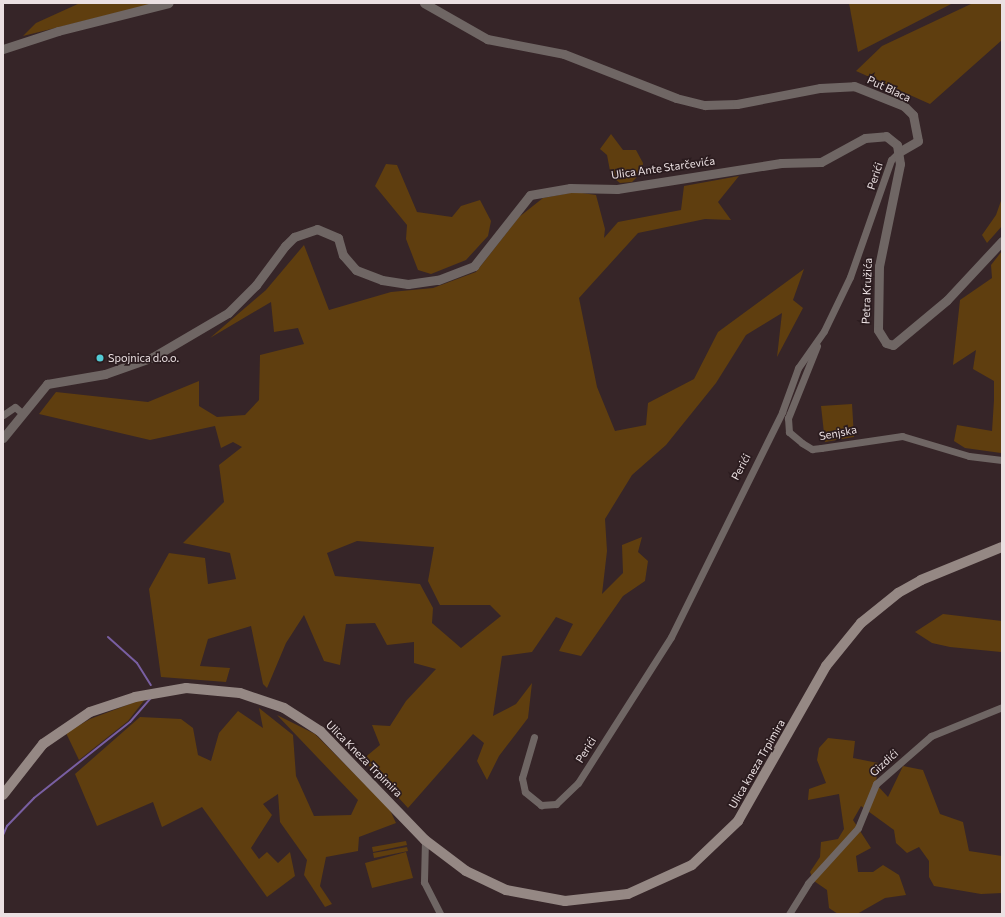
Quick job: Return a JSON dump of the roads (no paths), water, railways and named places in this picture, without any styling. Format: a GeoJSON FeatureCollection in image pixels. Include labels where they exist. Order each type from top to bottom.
{"type":"FeatureCollection","features":[{"type":"Feature","properties":{"kind":"main road","name":"Ulica kneza Trpimira"},"geometry":{"type":"LineString","coordinates":[[466,871],[506,890],[565,901],[628,894],[692,865],[738,821],[826,666],[862,622],[898,592],[921,580],[1002,547]]}},
{"type":"Feature","properties":{"kind":"main road","name":"Ulica Kneza Trpimira"},"geometry":{"type":"LineString","coordinates":[[3,795],[43,744],[90,712],[135,697],[186,688],[240,693],[284,708],[320,731],[425,840],[466,871]]}},
{"type":"Feature","properties":{"kind":"street"},"geometry":{"type":"LineString","coordinates":[[3,49],[58,31],[169,3]]}},
{"type":"Feature","properties":{"kind":"street","name":"Put Blaca"},"geometry":{"type":"LineString","coordinates":[[424,3],[487,39],[564,54],[676,98],[705,105],[737,104],[824,87],[854,86],[904,106],[913,114],[918,141],[899,152]]}},
{"type":"Feature","properties":{"kind":"street","name":"Ulica Ante Starčevića"},"geometry":{"type":"LineString","coordinates":[[3,438],[47,384],[105,374],[153,357],[192,337],[228,313],[294,237],[317,229],[338,238],[343,255],[356,270],[382,280],[408,284],[438,280],[474,266],[517,208],[530,195],[547,190],[617,189],[781,163],[821,162],[876,135],[892,139],[899,152]]}},
{"type":"Feature","properties":{"kind":"street","name":"Petra Kružića"},"geometry":{"type":"LineString","coordinates":[[899,152],[900,164],[879,266],[878,330],[886,344],[903,340],[1002,241]]}},
{"type":"Feature","properties":{"kind":"street","name":"Perići"},"geometry":{"type":"LineString","coordinates":[[534,736],[522,778],[530,799],[542,805],[556,804],[578,783],[671,637],[782,412],[798,368],[824,331],[850,277],[892,160],[899,152]]}},
{"type":"Feature","properties":{"kind":"street","name":"Senjska"},"geometry":{"type":"LineString","coordinates":[[824,331],[788,418],[789,432],[802,443],[821,448],[902,436],[969,456],[1002,460]]}},
{"type":"Feature","properties":{"kind":"street"},"geometry":{"type":"LineString","coordinates":[[3,415],[15,407],[22,413]]}},
{"type":"Feature","properties":{"kind":"street","name":"Gizdići"},"geometry":{"type":"LineString","coordinates":[[789,914],[808,883],[858,828],[876,784],[931,736],[1002,707]]}},
{"type":"Feature","properties":{"kind":"street"},"geometry":{"type":"LineString","coordinates":[[425,840],[424,882],[440,914]]}},
{"type":"Feature","properties":{"kind":"waterway"},"geometry":{"type":"LineString","coordinates":[[108,637],[137,663],[151,685]]}},
{"type":"Feature","properties":{"kind":"waterway"},"geometry":{"type":"LineString","coordinates":[[3,835],[7,826],[34,798],[130,722],[151,698]]}},
{"type":"Feature","properties":{"kind":"place","name":"Spojnica d.o.o."},"geometry":{"type":"Point","coordinates":[100,358]}}]}
